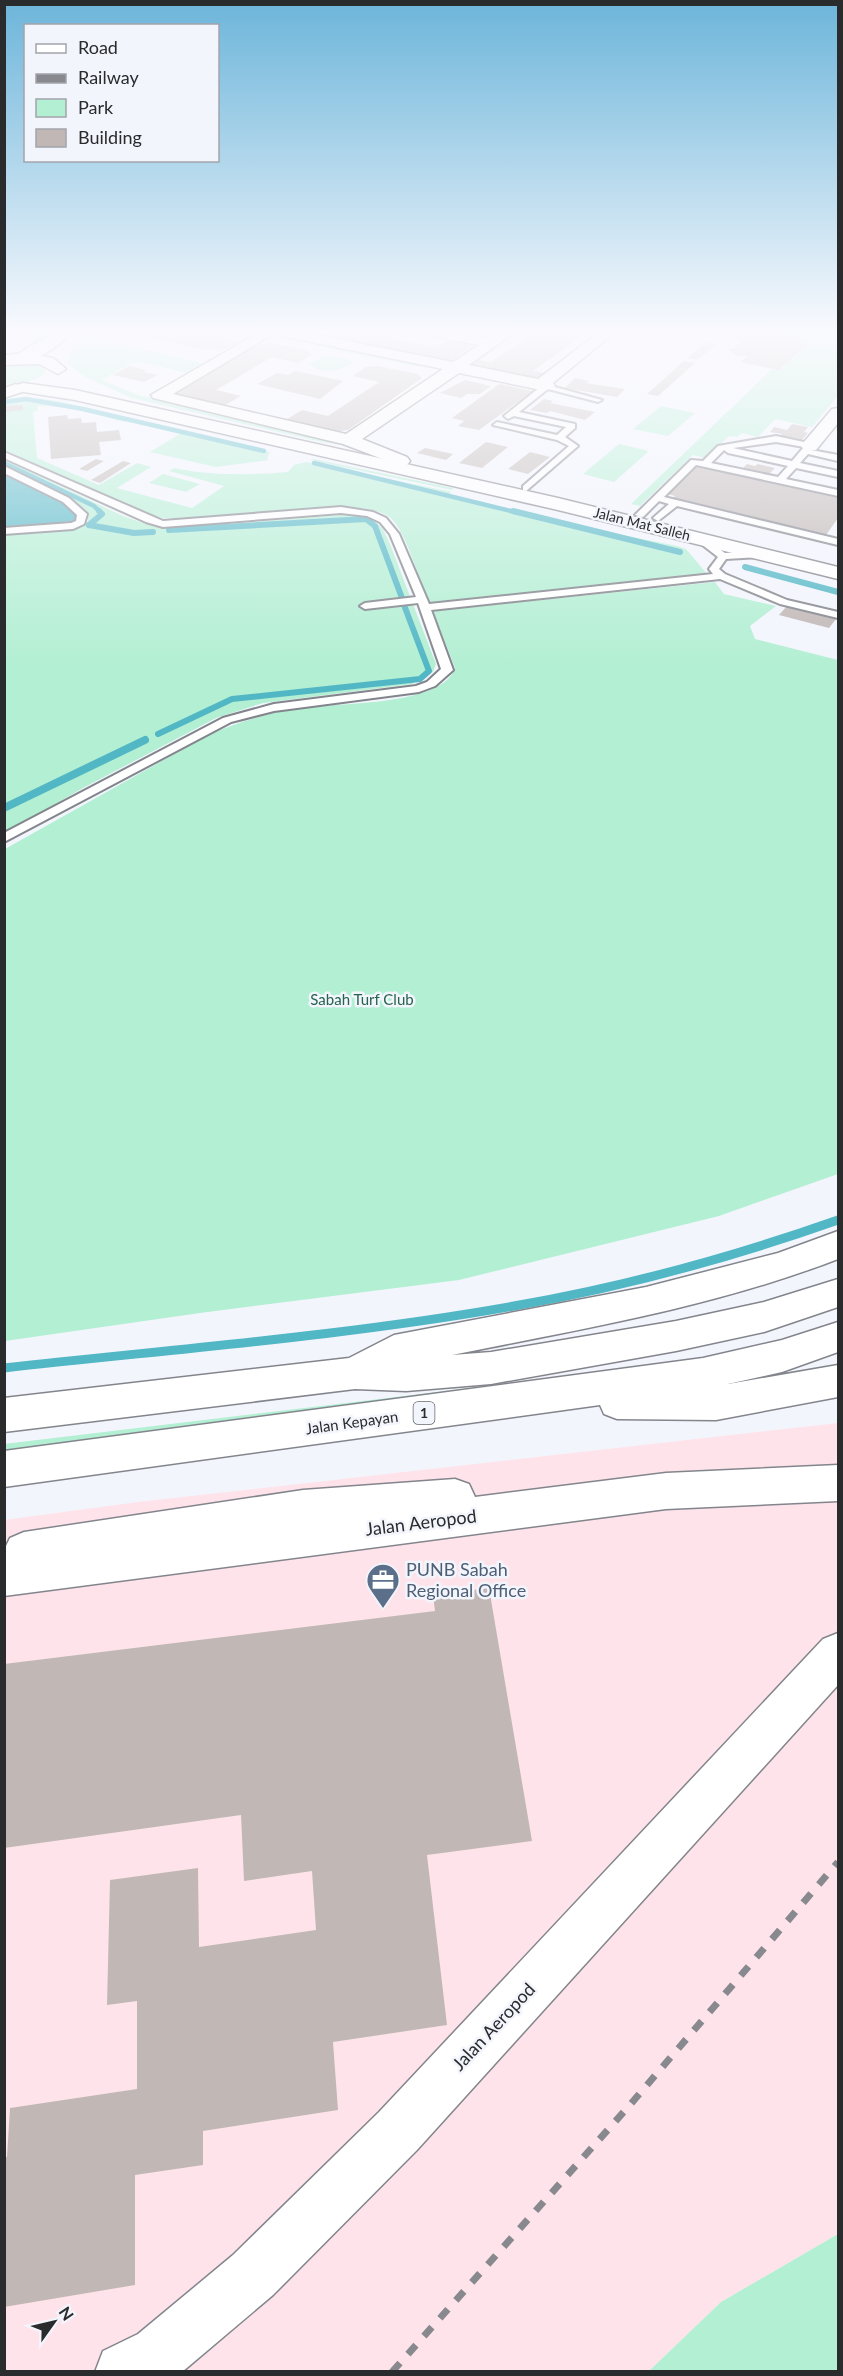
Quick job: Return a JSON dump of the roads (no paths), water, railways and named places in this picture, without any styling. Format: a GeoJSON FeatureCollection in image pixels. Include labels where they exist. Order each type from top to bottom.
{"type":"FeatureCollection","features":[{"type":"Feature","properties":{"kind":"main road","name":"Jalan Mat Salleh"},"geometry":{"type":"LineString","coordinates":[[288,444],[699,538],[838,573]]}},
{"type":"Feature","properties":{"kind":"main road","name":"Jalan Mat Salleh"},"geometry":{"type":"LineString","coordinates":[[323,444],[838,560]]}},
{"type":"Feature","properties":{"kind":"main road"},"geometry":{"type":"LineString","coordinates":[[359,444],[401,461]]}},
{"type":"Feature","properties":{"kind":"main road"},"geometry":{"type":"LineString","coordinates":[[807,449],[811,444]]}},
{"type":"Feature","properties":{"kind":"main road"},"geometry":{"type":"LineString","coordinates":[[355,1373],[394,1351],[646,1302],[782,1266],[838,1245]]}},
{"type":"Feature","properties":{"kind":"main road"},"geometry":{"type":"LineString","coordinates":[[4,1415],[355,1373],[406,1376],[491,1368],[742,1322],[830,1296]]}},
{"type":"Feature","properties":{"kind":"main road","name":"Jalan Kepayan"},"geometry":{"type":"LineString","coordinates":[[4,1469],[356,1423],[703,1374],[782,1356],[838,1336]]}},
{"type":"Feature","properties":{"kind":"main road"},"geometry":{"type":"LineString","coordinates":[[492,1402],[716,1402],[838,1381]]}},
{"type":"Feature","properties":{"kind":"main road"},"geometry":{"type":"LineString","coordinates":[[4,1556],[303,1509],[525,1491],[681,1472],[784,1485]]}},
{"type":"Feature","properties":{"kind":"main road","name":"Jalan Aeropod"},"geometry":{"type":"LineString","coordinates":[[4,1576],[666,1491],[838,1483]]}},
{"type":"Feature","properties":{"kind":"main road","name":"Jalan Aeropod"},"geometry":{"type":"LineString","coordinates":[[124,2372],[158,2354],[252,2275],[398,2131],[838,1654]]}},
{"type":"Feature","properties":{"kind":"lane"},"geometry":{"type":"LineString","coordinates":[[526,488],[574,446],[571,444]]}},
{"type":"Feature","properties":{"kind":"lane"},"geometry":{"type":"LineString","coordinates":[[706,463],[721,448],[744,444]]}},
{"type":"Feature","properties":{"kind":"lane"},"geometry":{"type":"LineString","coordinates":[[789,444],[838,459]]}},
{"type":"Feature","properties":{"kind":"lane"},"geometry":{"type":"LineString","coordinates":[[721,448],[838,474]]}},
{"type":"Feature","properties":{"kind":"lane"},"geometry":{"type":"LineString","coordinates":[[781,480],[807,449]]}},
{"type":"Feature","properties":{"kind":"lane"},"geometry":{"type":"LineString","coordinates":[[4,455],[149,520],[163,524],[341,510],[370,514],[383,519],[391,526],[400,544],[422,604],[446,659],[447,670],[431,684],[399,693],[285,705],[234,717],[4,838]]}},
{"type":"Feature","properties":{"kind":"lane"},"geometry":{"type":"LineString","coordinates":[[649,517],[657,498],[694,462],[838,493]]}},
{"type":"Feature","properties":{"kind":"lane"},"geometry":{"type":"LineString","coordinates":[[4,469],[66,500],[82,514],[81,522],[73,526],[4,531]]}},
{"type":"Feature","properties":{"kind":"lane"},"geometry":{"type":"LineString","coordinates":[[657,498],[838,542]]}},
{"type":"Feature","properties":{"kind":"lane"},"geometry":{"type":"LineString","coordinates":[[649,517],[675,503]]}},
{"type":"Feature","properties":{"kind":"lane"},"geometry":{"type":"LineString","coordinates":[[699,538],[723,556],[760,554]]}},
{"type":"Feature","properties":{"kind":"lane"},"geometry":{"type":"LineString","coordinates":[[723,556],[714,569],[721,576],[784,602],[838,615]]}},
{"type":"Feature","properties":{"kind":"lane"},"geometry":{"type":"LineString","coordinates":[[365,606],[422,604],[721,576]]}},
{"type":"Feature","properties":{"kind":"water"},"geometry":{"type":"Polygon","coordinates":[[[5,472],[62,501],[76,513],[75,521],[5,528],[5,472]]]}},
{"type":"Feature","properties":{"kind":"waterway"},"geometry":{"type":"LineString","coordinates":[[233,444],[264,451]]}},
{"type":"Feature","properties":{"kind":"waterway"},"geometry":{"type":"LineString","coordinates":[[4,463],[94,506],[102,514],[89,525],[134,533],[153,532]]}},
{"type":"Feature","properties":{"kind":"waterway"},"geometry":{"type":"LineString","coordinates":[[314,463],[519,513]]}},
{"type":"Feature","properties":{"kind":"waterway"},"geometry":{"type":"LineString","coordinates":[[513,511],[680,552]]}},
{"type":"Feature","properties":{"kind":"waterway"},"geometry":{"type":"LineString","coordinates":[[169,530],[366,519],[375,526],[402,598]]}},
{"type":"Feature","properties":{"kind":"waterway"},"geometry":{"type":"LineString","coordinates":[[745,567],[838,592]]}},
{"type":"Feature","properties":{"kind":"waterway"},"geometry":{"type":"LineString","coordinates":[[158,734],[232,699],[420,679],[429,671],[404,605]]}},
{"type":"Feature","properties":{"kind":"waterway"},"geometry":{"type":"LineString","coordinates":[[4,808],[145,740]]}},
{"type":"Feature","properties":{"kind":"waterway"},"geometry":{"type":"LineString","coordinates":[[4,1368],[323,1334],[514,1306],[596,1290],[678,1270],[838,1220]]}},
{"type":"Feature","properties":{"kind":"railway"},"geometry":{"type":"LineString","coordinates":[[392,2372],[629,2106],[838,1862]]}},
{"type":"Feature","properties":{"kind":"place","name":"PUNB Sabah Regional Office"},"geometry":{"type":"Point","coordinates":[383,1609]}},
{"type":"Feature","properties":{"kind":"park label","name":"Sabah Turf Club"},"geometry":{"type":"Point","coordinates":[362,1000]}}]}
